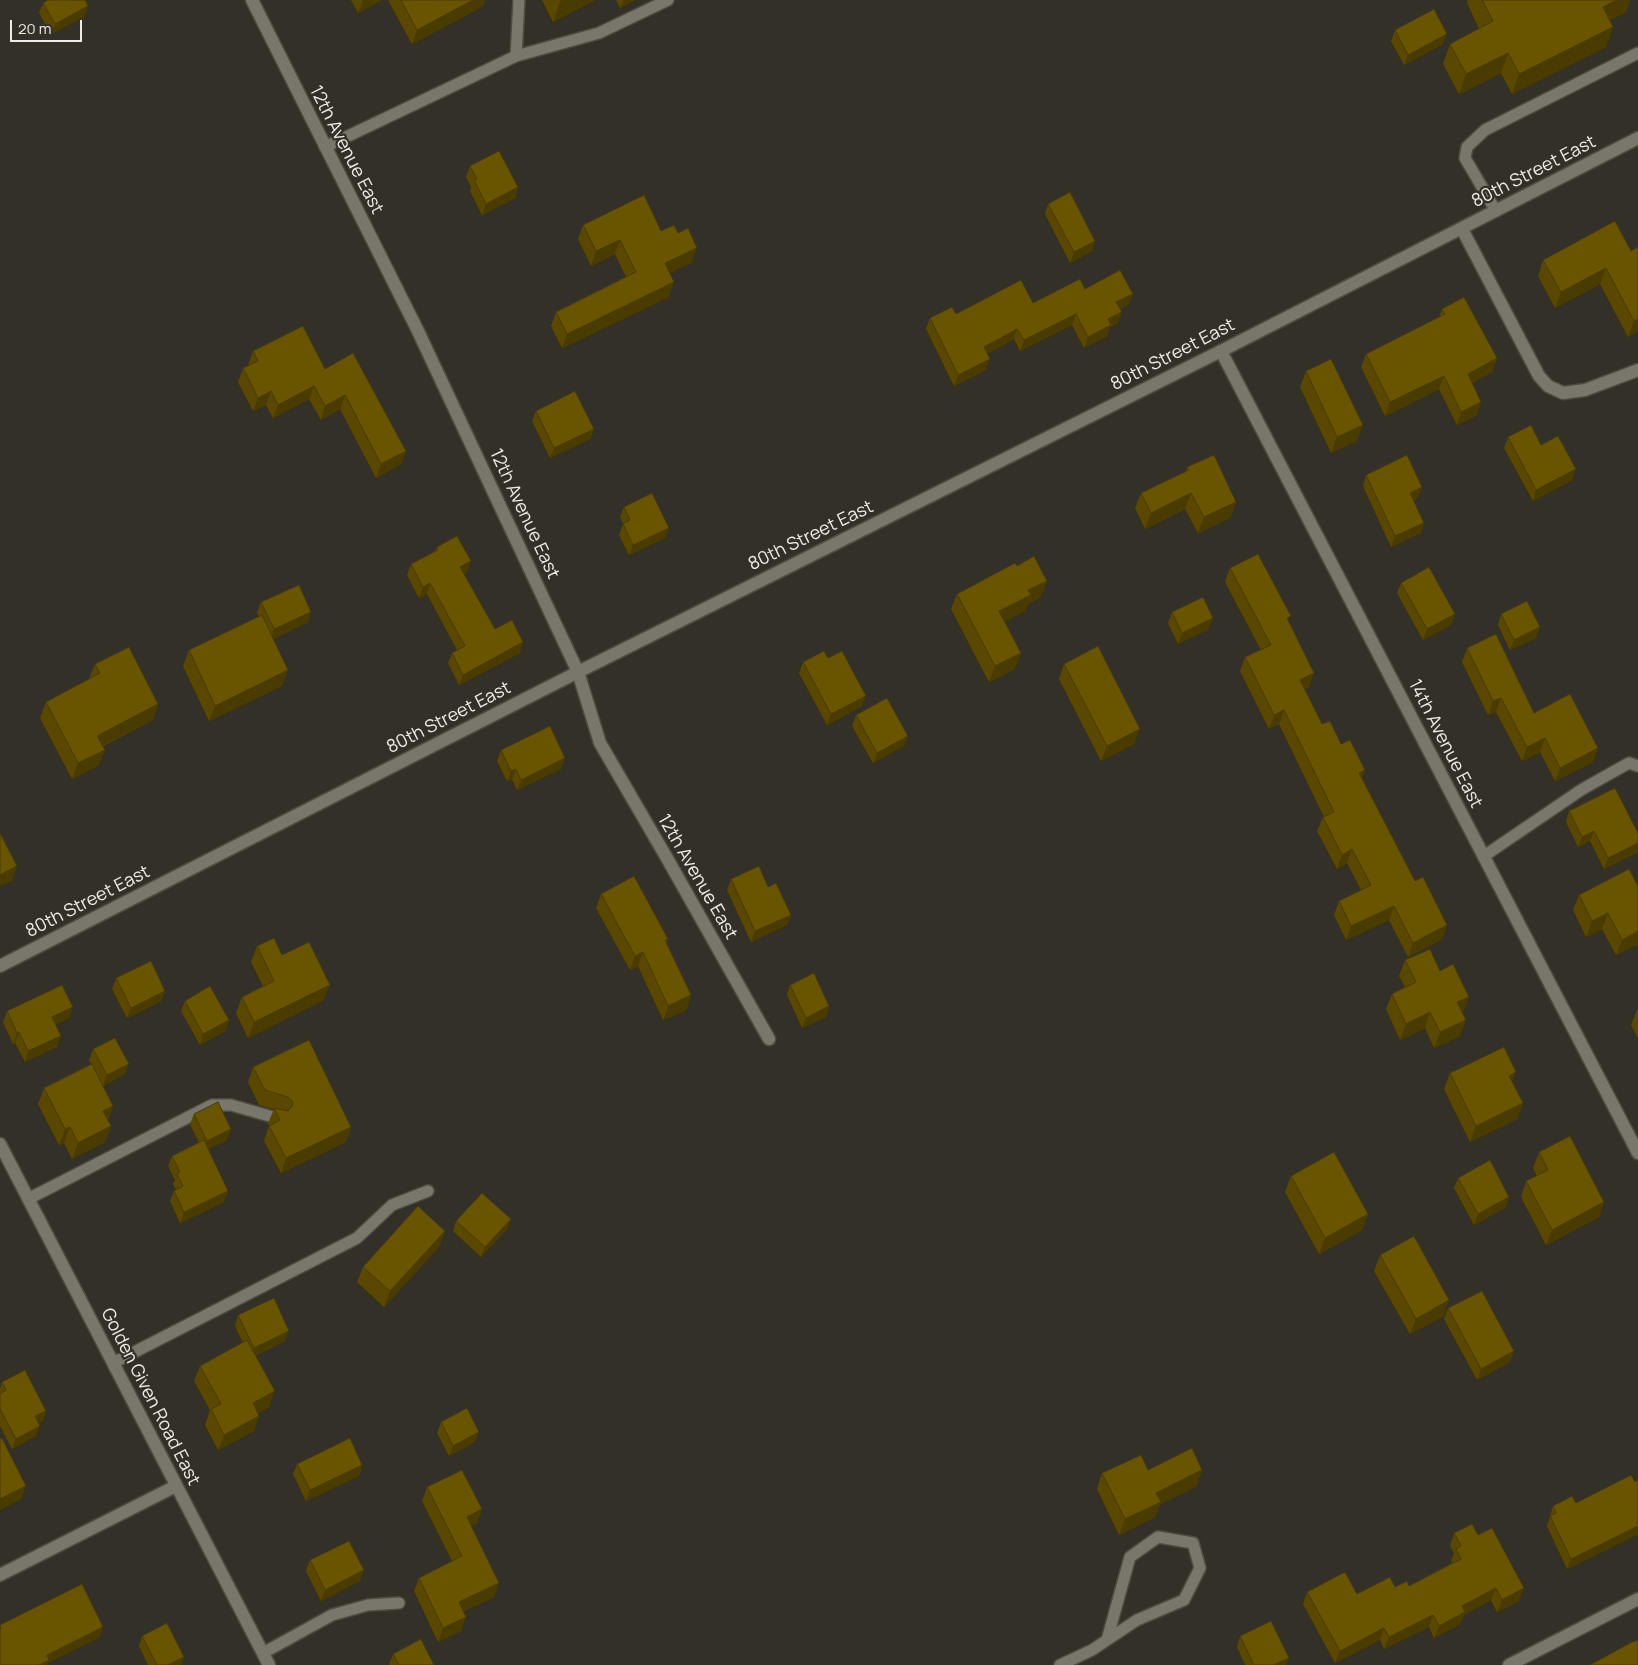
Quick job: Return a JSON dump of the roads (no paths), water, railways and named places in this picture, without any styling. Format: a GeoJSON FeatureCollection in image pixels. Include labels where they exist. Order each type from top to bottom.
{"type":"FeatureCollection","features":[{"type":"Feature","properties":{"kind":"street","name":"12th Avenue East"},"geometry":{"type":"LineString","coordinates":[[252,0],[417,329],[578,672],[600,744],[769,1039]]}},
{"type":"Feature","properties":{"kind":"street","name":"80th Street East"},"geometry":{"type":"LineString","coordinates":[[0,966],[578,672],[1462,229],[1638,138]]}},
{"type":"Feature","properties":{"kind":"street"},"geometry":{"type":"LineString","coordinates":[[1462,229],[1540,376],[1548,386],[1563,393],[1585,390],[1638,370]]}},
{"type":"Feature","properties":{"kind":"street","name":"14th Avenue East"},"geometry":{"type":"LineString","coordinates":[[1221,350],[1638,1153]]}},
{"type":"Feature","properties":{"kind":"street","name":"Golden Given Road East"},"geometry":{"type":"LineString","coordinates":[[0,1144],[269,1665]]}},
{"type":"Feature","properties":{"kind":"street"},"geometry":{"type":"LineString","coordinates":[[0,1575],[176,1486]]}},
{"type":"Feature","properties":{"kind":"street"},"geometry":{"type":"LineString","coordinates":[[1509,1665],[1638,1599]]}},
{"type":"Feature","properties":{"kind":"lane"},"geometry":{"type":"LineString","coordinates":[[516,56],[519,0]]}},
{"type":"Feature","properties":{"kind":"lane"},"geometry":{"type":"LineString","coordinates":[[325,147],[516,56],[599,33],[668,0]]}},
{"type":"Feature","properties":{"kind":"lane"},"geometry":{"type":"LineString","coordinates":[[1496,211],[1465,158],[1468,147],[1485,130],[1638,53]]}},
{"type":"Feature","properties":{"kind":"lane"},"geometry":{"type":"LineString","coordinates":[[1484,856],[1573,796],[1611,773],[1629,763],[1638,766]]}},
{"type":"Feature","properties":{"kind":"lane"},"geometry":{"type":"LineString","coordinates":[[28,1199],[212,1105],[231,1105],[280,1119]]}},
{"type":"Feature","properties":{"kind":"lane"},"geometry":{"type":"LineString","coordinates":[[112,1363],[357,1238],[392,1204],[428,1191]]}},
{"type":"Feature","properties":{"kind":"lane"},"geometry":{"type":"LineString","coordinates":[[1060,1665],[1092,1650],[1107,1640],[1137,1620],[1184,1600],[1200,1568],[1193,1543],[1158,1537],[1130,1557],[1107,1640]]}},
{"type":"Feature","properties":{"kind":"lane"},"geometry":{"type":"LineString","coordinates":[[263,1653],[332,1615],[368,1605],[399,1603]]}}]}
